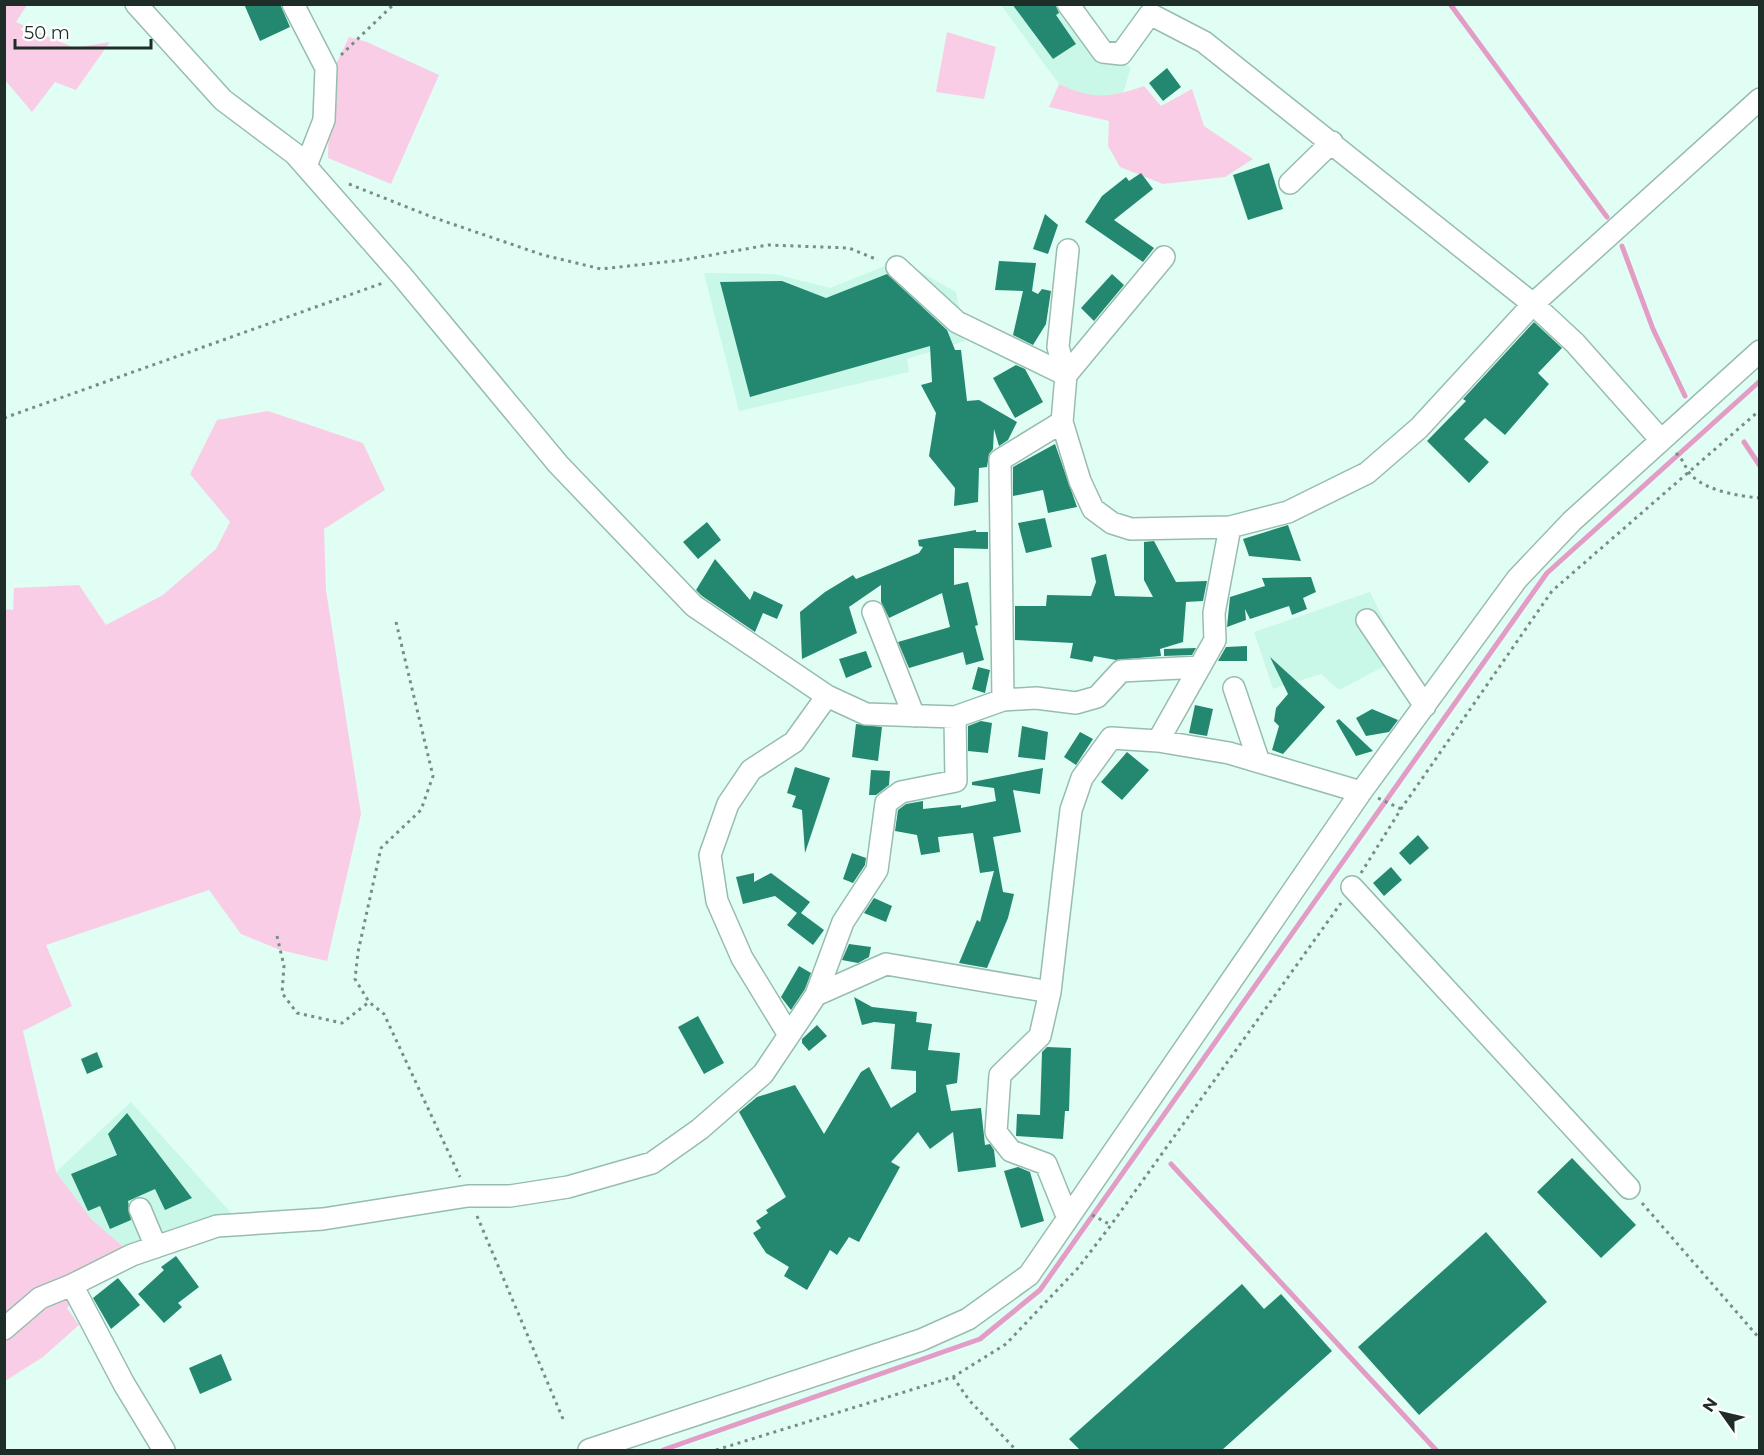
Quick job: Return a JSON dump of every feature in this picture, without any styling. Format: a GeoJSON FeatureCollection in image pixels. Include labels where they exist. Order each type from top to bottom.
{"type":"FeatureCollection","features":[{"type":"Feature","properties":{"kind":"street"},"geometry":{"type":"LineString","coordinates":[[136,4],[223,100],[295,154],[402,276],[558,464],[694,606],[827,696],[866,714],[955,717],[1003,700],[1036,698],[1076,703],[1097,697],[1121,671],[1200,668]]}},
{"type":"Feature","properties":{"kind":"street"},"geometry":{"type":"LineString","coordinates":[[293,4],[326,68],[324,120],[306,166]]}},
{"type":"Feature","properties":{"kind":"street"},"geometry":{"type":"LineString","coordinates":[[1068,4],[1103,52],[1121,54],[1150,14],[1204,42],[1533,304],[1575,343],[1661,440]]}},
{"type":"Feature","properties":{"kind":"street"},"geometry":{"type":"LineString","coordinates":[[1068,250],[1058,347],[1066,375],[1062,422],[1080,481],[1093,509],[1112,523],[1131,529],[1230,527],[1288,512],[1367,472],[1419,429],[1533,304],[1760,99]]}},
{"type":"Feature","properties":{"kind":"street"},"geometry":{"type":"LineString","coordinates":[[1290,183],[1332,142]]}},
{"type":"Feature","properties":{"kind":"street"},"geometry":{"type":"LineString","coordinates":[[1066,375],[1164,257]]}},
{"type":"Feature","properties":{"kind":"street"},"geometry":{"type":"LineString","coordinates":[[897,267],[957,322],[1066,375]]}},
{"type":"Feature","properties":{"kind":"street"},"geometry":{"type":"LineString","coordinates":[[589,1450],[921,1340],[968,1319],[1029,1275],[1067,1216],[1100,1173],[1368,794],[1425,706],[1517,579],[1572,521],[1760,351]]}},
{"type":"Feature","properties":{"kind":"street"},"geometry":{"type":"LineString","coordinates":[[1003,700],[1000,460],[1062,422]]}},
{"type":"Feature","properties":{"kind":"street"},"geometry":{"type":"LineString","coordinates":[[1158,741],[1215,640],[1214,613],[1230,527]]}},
{"type":"Feature","properties":{"kind":"street"},"geometry":{"type":"LineString","coordinates":[[873,612],[914,716]]}},
{"type":"Feature","properties":{"kind":"street"},"geometry":{"type":"LineString","coordinates":[[1367,620],[1425,706]]}},
{"type":"Feature","properties":{"kind":"street"},"geometry":{"type":"LineString","coordinates":[[1234,688],[1259,762]]}},
{"type":"Feature","properties":{"kind":"street"},"geometry":{"type":"LineString","coordinates":[[789,1035],[742,958],[717,901],[710,855],[728,804],[751,770],[794,742],[827,696]]}},
{"type":"Feature","properties":{"kind":"street"},"geometry":{"type":"LineString","coordinates":[[4,1329],[40,1298],[132,1255],[217,1226],[323,1219],[468,1196],[510,1196],[568,1188],[652,1163],[700,1129],[763,1074],[816,995],[843,922],[877,870],[886,803],[901,792],[956,781],[955,717]]}},
{"type":"Feature","properties":{"kind":"street"},"geometry":{"type":"LineString","coordinates":[[1067,1216],[1046,1164],[1011,1151],[996,1132],[1000,1075],[1040,1036],[1050,992],[1071,810],[1082,778],[1111,738],[1158,741],[1229,753],[1368,794]]}},
{"type":"Feature","properties":{"kind":"street"},"geometry":{"type":"LineString","coordinates":[[1352,887],[1629,1188]]}},
{"type":"Feature","properties":{"kind":"street"},"geometry":{"type":"LineString","coordinates":[[816,995],[886,964],[1050,992]]}},
{"type":"Feature","properties":{"kind":"street"},"geometry":{"type":"LineString","coordinates":[[140,1209],[156,1247]]}},
{"type":"Feature","properties":{"kind":"street"},"geometry":{"type":"LineString","coordinates":[[72,1285],[124,1384],[164,1450]]}},
{"type":"Feature","properties":{"kind":"path"},"geometry":{"type":"LineString","coordinates":[[326,68],[394,4]]}},
{"type":"Feature","properties":{"kind":"path"},"geometry":{"type":"LineString","coordinates":[[345,182],[432,217],[532,252],[601,269],[683,260],[768,245],[849,248],[897,267]]}},
{"type":"Feature","properties":{"kind":"path"},"geometry":{"type":"LineString","coordinates":[[4,418],[402,276]]}},
{"type":"Feature","properties":{"kind":"path"},"geometry":{"type":"LineString","coordinates":[[716,1450],[952,1377],[1006,1344],[1078,1268],[1112,1225],[1352,887],[1401,809],[1552,591],[1760,410]]}},
{"type":"Feature","properties":{"kind":"path"},"geometry":{"type":"LineString","coordinates":[[1686,462],[1689,474],[1705,485],[1760,498]]}},
{"type":"Feature","properties":{"kind":"path"},"geometry":{"type":"LineString","coordinates":[[396,622],[433,776],[421,810],[381,848],[355,979],[369,1002],[384,1014],[468,1196],[563,1419]]}},
{"type":"Feature","properties":{"kind":"path"},"geometry":{"type":"LineString","coordinates":[[1368,794],[1401,809]]}},
{"type":"Feature","properties":{"kind":"path"},"geometry":{"type":"LineString","coordinates":[[277,936],[284,966],[282,993],[297,1012],[342,1023],[369,1002]]}},
{"type":"Feature","properties":{"kind":"path"},"geometry":{"type":"LineString","coordinates":[[1629,1188],[1760,1339]]}},
{"type":"Feature","properties":{"kind":"path"},"geometry":{"type":"LineString","coordinates":[[1102,1221],[1112,1225]]}},
{"type":"Feature","properties":{"kind":"path"},"geometry":{"type":"LineString","coordinates":[[952,1377],[969,1400],[1016,1450]]}},
{"type":"Feature","properties":{"kind":"shaded area"},"geometry":{"type":"Polygon","coordinates":[[[4,5],[27,5],[16,22],[74,48],[110,42],[76,90],[55,82],[32,112],[5,80],[4,5]]]}},
{"type":"Feature","properties":{"kind":"shaded area"},"geometry":{"type":"Polygon","coordinates":[[[1001,5],[1060,5],[1097,54],[1131,67],[1123,93],[1105,97],[1081,94],[1059,84],[1001,5]]]}},
{"type":"Feature","properties":{"kind":"shaded area"},"geometry":{"type":"Polygon","coordinates":[[[947,32],[996,47],[984,99],[936,92],[947,32]]]}},
{"type":"Feature","properties":{"kind":"shaded area"},"geometry":{"type":"Polygon","coordinates":[[[349,37],[367,42],[439,75],[391,184],[328,158],[330,77],[349,37]]]}},
{"type":"Feature","properties":{"kind":"shaded area"},"geometry":{"type":"Polygon","coordinates":[[[1059,84],[1082,93],[1101,96],[1144,86],[1161,106],[1192,89],[1204,126],[1253,159],[1225,177],[1163,184],[1120,167],[1108,146],[1109,121],[1049,107],[1059,84]]]}},
{"type":"Feature","properties":{"kind":"shaded area"},"geometry":{"type":"Polygon","coordinates":[[[900,260],[956,292],[965,341],[907,359],[909,372],[739,411],[704,273],[774,274],[830,288],[900,260]]]}},
{"type":"Feature","properties":{"kind":"shaded area"},"geometry":{"type":"Polygon","coordinates":[[[268,411],[363,443],[385,490],[324,529],[326,590],[361,814],[327,961],[280,950],[241,934],[209,890],[46,945],[72,1006],[23,1031],[56,1172],[92,1220],[126,1249],[67,1308],[79,1325],[43,1357],[5,1381],[5,609],[13,610],[14,588],[79,585],[106,625],[163,595],[216,549],[230,522],[190,474],[217,420],[268,411]]]}},
{"type":"Feature","properties":{"kind":"shaded area"},"geometry":{"type":"Polygon","coordinates":[[[1370,592],[1402,657],[1339,690],[1321,674],[1273,689],[1254,632],[1370,592]]]}},
{"type":"Feature","properties":{"kind":"shaded area"},"geometry":{"type":"Polygon","coordinates":[[[131,1102],[233,1215],[126,1249],[92,1220],[56,1172],[131,1102]]]}},
{"type":"Feature","properties":{"kind":"building"},"geometry":{"type":"Polygon","coordinates":[[[244,4],[280,4],[290,27],[260,41],[244,4]]]}},
{"type":"Feature","properties":{"kind":"building"},"geometry":{"type":"Polygon","coordinates":[[[1012,4],[1055,4],[1059,13],[1056,15],[1076,44],[1053,59],[1012,4]]]}},
{"type":"Feature","properties":{"kind":"building"},"geometry":{"type":"Polygon","coordinates":[[[1167,68],[1181,87],[1163,101],[1149,83],[1167,68]]]}},
{"type":"Feature","properties":{"kind":"building"},"geometry":{"type":"Polygon","coordinates":[[[1269,163],[1283,209],[1248,220],[1233,175],[1269,163]]]}},
{"type":"Feature","properties":{"kind":"building"},"geometry":{"type":"Polygon","coordinates":[[[1141,173],[1153,189],[1114,220],[1154,248],[1143,262],[1085,222],[1102,196],[1126,177],[1129,181],[1141,173]]]}},
{"type":"Feature","properties":{"kind":"building"},"geometry":{"type":"Polygon","coordinates":[[[1045,214],[1058,225],[1048,254],[1033,249],[1045,214]]]}},
{"type":"Feature","properties":{"kind":"building"},"geometry":{"type":"Polygon","coordinates":[[[999,261],[1036,263],[1032,291],[1038,294],[1042,289],[1051,291],[1046,324],[1033,345],[1013,335],[1023,291],[995,290],[999,261]]]}},
{"type":"Feature","properties":{"kind":"building"},"geometry":{"type":"Polygon","coordinates":[[[887,274],[947,330],[955,350],[961,350],[967,401],[979,400],[1017,422],[1008,440],[999,446],[994,429],[993,449],[989,454],[987,467],[979,468],[978,502],[954,506],[955,488],[929,456],[936,413],[921,385],[932,382],[930,346],[750,397],[720,282],[782,281],[826,298],[887,274]]]}},
{"type":"Feature","properties":{"kind":"building"},"geometry":{"type":"Polygon","coordinates":[[[1112,274],[1124,285],[1094,321],[1081,308],[1112,274]]]}},
{"type":"Feature","properties":{"kind":"building"},"geometry":{"type":"Polygon","coordinates":[[[1534,322],[1562,348],[1538,373],[1549,384],[1505,435],[1485,418],[1464,439],[1489,462],[1469,483],[1427,441],[1466,401],[1463,399],[1534,322]]]}},
{"type":"Feature","properties":{"kind":"building"},"geometry":{"type":"Polygon","coordinates":[[[1016,365],[1025,369],[1043,402],[1015,418],[993,378],[1016,365]]]}},
{"type":"Feature","properties":{"kind":"building"},"geometry":{"type":"Polygon","coordinates":[[[1055,444],[1077,507],[1048,513],[1043,490],[1013,496],[1013,467],[1055,444]]]}},
{"type":"Feature","properties":{"kind":"building"},"geometry":{"type":"Polygon","coordinates":[[[1045,518],[1052,547],[1026,553],[1018,523],[1045,518]]]}},
{"type":"Feature","properties":{"kind":"building"},"geometry":{"type":"Polygon","coordinates":[[[707,522],[721,540],[698,559],[683,542],[707,522]]]}},
{"type":"Feature","properties":{"kind":"building"},"geometry":{"type":"Polygon","coordinates":[[[1288,525],[1301,561],[1249,556],[1243,539],[1288,525]]]}},
{"type":"Feature","properties":{"kind":"building"},"geometry":{"type":"Polygon","coordinates":[[[976,530],[976,532],[988,532],[988,549],[954,548],[954,585],[968,582],[978,625],[975,626],[984,660],[966,665],[963,652],[909,668],[898,642],[950,627],[942,593],[889,618],[881,602],[881,585],[849,607],[857,633],[802,659],[800,612],[825,592],[853,575],[856,579],[919,553],[923,547],[919,546],[918,540],[976,530]]]}},
{"type":"Feature","properties":{"kind":"building"},"geometry":{"type":"Polygon","coordinates":[[[1154,541],[1176,582],[1207,581],[1203,601],[1186,602],[1183,642],[1160,649],[1161,656],[1116,660],[1094,656],[1092,662],[1070,658],[1073,643],[1015,640],[1015,606],[1046,606],[1047,595],[1091,596],[1096,582],[1091,558],[1106,554],[1115,596],[1153,597],[1144,580],[1144,542],[1154,541]]]}},
{"type":"Feature","properties":{"kind":"building"},"geometry":{"type":"Polygon","coordinates":[[[715,559],[750,600],[754,591],[783,605],[777,619],[763,613],[755,632],[702,596],[696,590],[715,559]]]}},
{"type":"Feature","properties":{"kind":"building"},"geometry":{"type":"Polygon","coordinates":[[[1311,577],[1316,592],[1303,598],[1307,609],[1292,615],[1289,606],[1250,619],[1245,609],[1246,620],[1227,627],[1230,597],[1265,586],[1262,578],[1311,577]]]}},
{"type":"Feature","properties":{"kind":"building"},"geometry":{"type":"Polygon","coordinates":[[[1247,646],[1247,661],[1218,661],[1226,647],[1247,646]]]}},
{"type":"Feature","properties":{"kind":"building"},"geometry":{"type":"Polygon","coordinates":[[[1196,648],[1192,655],[1164,656],[1164,649],[1196,648]]]}},
{"type":"Feature","properties":{"kind":"building"},"geometry":{"type":"Polygon","coordinates":[[[866,651],[872,667],[846,678],[839,659],[866,651]]]}},
{"type":"Feature","properties":{"kind":"building"},"geometry":{"type":"Polygon","coordinates":[[[1270,657],[1325,707],[1283,754],[1272,750],[1279,726],[1274,721],[1276,708],[1288,694],[1270,657]]]}},
{"type":"Feature","properties":{"kind":"building"},"geometry":{"type":"Polygon","coordinates":[[[978,667],[990,670],[985,693],[972,689],[978,667]]]}},
{"type":"Feature","properties":{"kind":"building"},"geometry":{"type":"Polygon","coordinates":[[[1195,705],[1213,709],[1207,736],[1189,733],[1195,705]]]}},
{"type":"Feature","properties":{"kind":"building"},"geometry":{"type":"Polygon","coordinates":[[[1372,709],[1398,720],[1389,732],[1366,736],[1356,718],[1372,709]]]}},
{"type":"Feature","properties":{"kind":"building"},"geometry":{"type":"Polygon","coordinates":[[[1339,719],[1373,751],[1356,756],[1336,721],[1339,719]]]}},
{"type":"Feature","properties":{"kind":"building"},"geometry":{"type":"Polygon","coordinates":[[[981,721],[992,723],[988,753],[968,751],[968,726],[981,721]]]}},
{"type":"Feature","properties":{"kind":"building"},"geometry":{"type":"Polygon","coordinates":[[[856,724],[882,727],[878,761],[852,757],[856,724]]]}},
{"type":"Feature","properties":{"kind":"building"},"geometry":{"type":"Polygon","coordinates":[[[1022,726],[1048,732],[1045,760],[1018,757],[1022,726]]]}},
{"type":"Feature","properties":{"kind":"building"},"geometry":{"type":"Polygon","coordinates":[[[1080,732],[1093,739],[1076,765],[1064,757],[1080,732]]]}},
{"type":"Feature","properties":{"kind":"building"},"geometry":{"type":"Polygon","coordinates":[[[1127,752],[1149,770],[1122,800],[1101,782],[1127,752]]]}},
{"type":"Feature","properties":{"kind":"building"},"geometry":{"type":"Polygon","coordinates":[[[795,767],[830,778],[805,853],[802,810],[792,807],[796,796],[787,793],[795,767]]]}},
{"type":"Feature","properties":{"kind":"building"},"geometry":{"type":"Polygon","coordinates":[[[1043,768],[1040,794],[1013,790],[1021,832],[993,837],[1003,892],[1014,894],[1008,918],[987,968],[959,963],[977,920],[980,922],[994,871],[980,873],[973,833],[938,837],[940,852],[921,855],[917,835],[895,831],[898,810],[906,804],[923,801],[923,809],[961,805],[961,808],[996,801],[994,788],[972,785],[972,782],[1043,768]]]}},
{"type":"Feature","properties":{"kind":"building"},"geometry":{"type":"Polygon","coordinates":[[[871,770],[890,771],[889,785],[876,795],[869,795],[871,770]]]}},
{"type":"Feature","properties":{"kind":"building"},"geometry":{"type":"Polygon","coordinates":[[[1418,835],[1429,848],[1410,865],[1399,853],[1418,835]]]}},
{"type":"Feature","properties":{"kind":"building"},"geometry":{"type":"Polygon","coordinates":[[[852,853],[866,858],[865,865],[853,883],[843,879],[852,853]]]}},
{"type":"Feature","properties":{"kind":"building"},"geometry":{"type":"Polygon","coordinates":[[[1391,867],[1402,880],[1384,896],[1373,883],[1391,867]]]}},
{"type":"Feature","properties":{"kind":"building"},"geometry":{"type":"Polygon","coordinates":[[[754,873],[754,882],[771,873],[810,902],[801,913],[824,930],[813,945],[787,925],[797,913],[775,896],[743,904],[736,877],[754,873]]]}},
{"type":"Feature","properties":{"kind":"building"},"geometry":{"type":"Polygon","coordinates":[[[874,898],[892,906],[886,922],[864,913],[874,898]]]}},
{"type":"Feature","properties":{"kind":"building"},"geometry":{"type":"Polygon","coordinates":[[[849,944],[871,947],[869,957],[858,963],[842,960],[849,944]]]}},
{"type":"Feature","properties":{"kind":"building"},"geometry":{"type":"Polygon","coordinates":[[[799,966],[811,973],[805,989],[791,1010],[781,997],[799,966]]]}},
{"type":"Feature","properties":{"kind":"building"},"geometry":{"type":"Polygon","coordinates":[[[854,997],[872,1007],[917,1012],[916,1022],[932,1024],[928,1050],[960,1053],[957,1083],[946,1085],[951,1111],[981,1108],[985,1145],[990,1144],[994,1150],[996,1167],[958,1172],[953,1132],[930,1149],[918,1132],[891,1162],[900,1167],[859,1242],[849,1237],[837,1255],[830,1250],[807,1290],[784,1276],[789,1267],[766,1253],[753,1233],[761,1228],[756,1221],[768,1213],[766,1210],[786,1197],[739,1112],[757,1097],[795,1085],[824,1134],[861,1072],[869,1067],[891,1108],[916,1092],[916,1071],[891,1069],[895,1024],[874,1022],[862,1025],[854,997]]]}},
{"type":"Feature","properties":{"kind":"building"},"geometry":{"type":"Polygon","coordinates":[[[698,1016],[724,1063],[704,1074],[678,1027],[698,1016]]]}},
{"type":"Feature","properties":{"kind":"building"},"geometry":{"type":"Polygon","coordinates":[[[817,1025],[827,1036],[809,1051],[802,1043],[802,1039],[817,1025]]]}},
{"type":"Feature","properties":{"kind":"building"},"geometry":{"type":"Polygon","coordinates":[[[1047,1047],[1071,1048],[1069,1111],[1065,1111],[1063,1139],[1016,1136],[1017,1114],[1040,1115],[1042,1052],[1047,1047]]]}},
{"type":"Feature","properties":{"kind":"building"},"geometry":{"type":"Polygon","coordinates":[[[97,1052],[103,1067],[87,1074],[81,1059],[97,1052]]]}},
{"type":"Feature","properties":{"kind":"building"},"geometry":{"type":"Polygon","coordinates":[[[127,1113],[192,1198],[165,1210],[155,1189],[128,1201],[131,1220],[110,1229],[100,1206],[88,1211],[71,1174],[117,1155],[108,1134],[127,1113]]]}},
{"type":"Feature","properties":{"kind":"building"},"geometry":{"type":"Polygon","coordinates":[[[1572,1158],[1636,1225],[1601,1258],[1537,1192],[1572,1158]]]}},
{"type":"Feature","properties":{"kind":"building"},"geometry":{"type":"Polygon","coordinates":[[[1018,1167],[1030,1172],[1044,1221],[1021,1228],[1004,1171],[1018,1167]]]}},
{"type":"Feature","properties":{"kind":"building"},"geometry":{"type":"Polygon","coordinates":[[[1486,1232],[1547,1302],[1419,1415],[1358,1347],[1486,1232]]]}},
{"type":"Feature","properties":{"kind":"building"},"geometry":{"type":"Polygon","coordinates":[[[176,1256],[199,1287],[178,1303],[182,1307],[164,1323],[138,1294],[164,1270],[161,1267],[176,1256]]]}},
{"type":"Feature","properties":{"kind":"building"},"geometry":{"type":"Polygon","coordinates":[[[118,1278],[140,1305],[111,1329],[93,1298],[118,1278]]]}},
{"type":"Feature","properties":{"kind":"building"},"geometry":{"type":"Polygon","coordinates":[[[1242,1284],[1264,1309],[1281,1294],[1332,1351],[1222,1450],[1080,1450],[1069,1439],[1242,1284]]]}},
{"type":"Feature","properties":{"kind":"building"},"geometry":{"type":"Polygon","coordinates":[[[221,1354],[232,1380],[200,1394],[189,1368],[221,1354]]]}},
{"type":"Feature","properties":{"kind":"waterway"},"geometry":{"type":"LineString","coordinates":[[1450,4],[1607,217]]}},
{"type":"Feature","properties":{"kind":"waterway"},"geometry":{"type":"LineString","coordinates":[[1622,246],[1653,329],[1685,396]]}},
{"type":"Feature","properties":{"kind":"waterway"},"geometry":{"type":"LineString","coordinates":[[663,1450],[980,1339],[1040,1290],[1547,573],[1760,381]]}},
{"type":"Feature","properties":{"kind":"waterway"},"geometry":{"type":"LineString","coordinates":[[1744,442],[1760,466]]}},
{"type":"Feature","properties":{"kind":"waterway"},"geometry":{"type":"LineString","coordinates":[[1171,1164],[1436,1450]]}}]}
